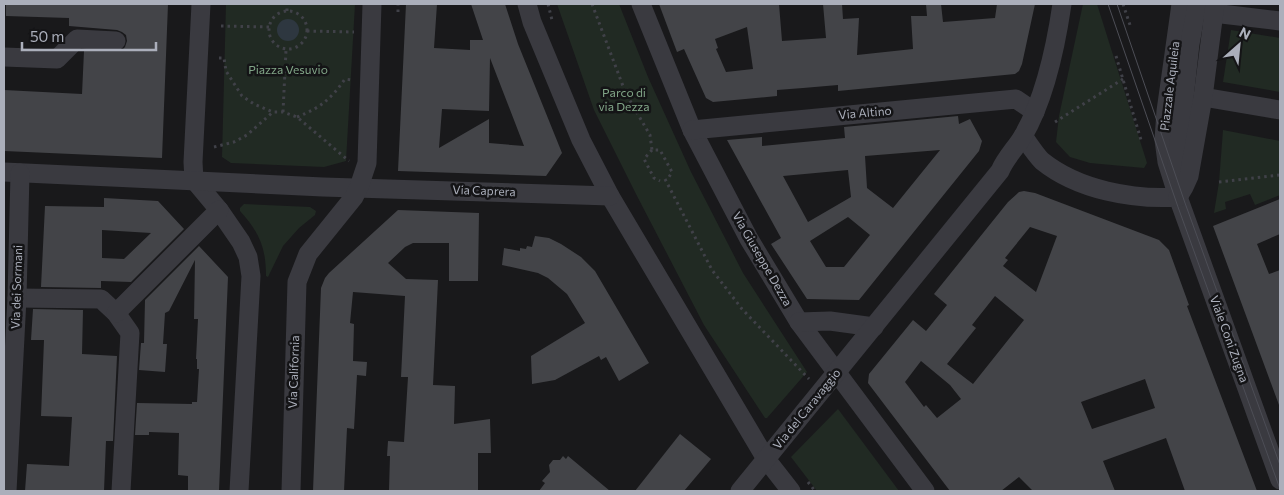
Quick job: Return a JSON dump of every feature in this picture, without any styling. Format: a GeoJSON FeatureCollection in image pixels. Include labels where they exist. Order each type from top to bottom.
{"type":"FeatureCollection","features":[{"type":"Feature","properties":{"kind":"street"},"geometry":{"type":"LineString","coordinates":[[201,4],[194,180],[219,210],[241,242],[248,257],[251,276],[239,491]]}},
{"type":"Feature","properties":{"kind":"street"},"geometry":{"type":"LineString","coordinates":[[12,172],[323,187],[359,187],[366,163],[372,4]]}},
{"type":"Feature","properties":{"kind":"street"},"geometry":{"type":"LineString","coordinates":[[527,4],[532,22],[581,140],[610,196],[766,459],[791,491]]}},
{"type":"Feature","properties":{"kind":"street","name":"Via Giuseppe Dezza"},"geometry":{"type":"LineString","coordinates":[[641,4],[692,130],[750,239],[799,322],[925,491]]}},
{"type":"Feature","properties":{"kind":"street"},"geometry":{"type":"LineString","coordinates":[[1062,4],[1052,57],[1035,112],[1023,136],[1040,159],[1060,174],[1111,193],[1152,199],[1178,197]]}},
{"type":"Feature","properties":{"kind":"street","name":"Piazzale Aquileia"},"geometry":{"type":"LineString","coordinates":[[1178,197],[1167,162],[1164,140],[1166,111],[1181,4]]}},
{"type":"Feature","properties":{"kind":"street"},"geometry":{"type":"LineString","coordinates":[[1178,197],[1176,174],[1197,4]]}},
{"type":"Feature","properties":{"kind":"street"},"geometry":{"type":"LineString","coordinates":[[1178,197],[1188,176],[1203,96],[1214,8],[1280,21]]}},
{"type":"Feature","properties":{"kind":"street"},"geometry":{"type":"LineString","coordinates":[[4,57],[57,59],[77,39],[116,41]]}},
{"type":"Feature","properties":{"kind":"street"},"geometry":{"type":"LineString","coordinates":[[1203,96],[1280,110]]}},
{"type":"Feature","properties":{"kind":"street","name":"Via Altino"},"geometry":{"type":"LineString","coordinates":[[692,130],[1016,99],[1035,112]]}},
{"type":"Feature","properties":{"kind":"street","name":"Via del Caravaggio"},"geometry":{"type":"LineString","coordinates":[[740,491],[1000,171],[1004,162],[1023,136]]}},
{"type":"Feature","properties":{"kind":"street"},"geometry":{"type":"LineString","coordinates":[[1000,171],[1025,161],[1040,159]]}},
{"type":"Feature","properties":{"kind":"street","name":"Via dei Sormani"},"geometry":{"type":"LineString","coordinates":[[7,491],[17,298],[12,172]]}},
{"type":"Feature","properties":{"kind":"street","name":"Via Caprera"},"geometry":{"type":"LineString","coordinates":[[359,187],[610,196]]}},
{"type":"Feature","properties":{"kind":"street","name":"Via California"},"geometry":{"type":"LineString","coordinates":[[291,491],[297,282],[308,254],[347,207],[359,187]]}},
{"type":"Feature","properties":{"kind":"street","name":"Viale Coni Zugna"},"geometry":{"type":"LineString","coordinates":[[1178,197],[1280,480]]}},
{"type":"Feature","properties":{"kind":"street"},"geometry":{"type":"LineString","coordinates":[[116,313],[219,210]]}},
{"type":"Feature","properties":{"kind":"street"},"geometry":{"type":"LineString","coordinates":[[17,298],[101,299],[116,313],[130,333],[121,491]]}},
{"type":"Feature","properties":{"kind":"street"},"geometry":{"type":"LineString","coordinates":[[799,322],[830,321],[874,327]]}},
{"type":"Feature","properties":{"kind":"path"},"geometry":{"type":"LineString","coordinates":[[287,4],[287,11]]}},
{"type":"Feature","properties":{"kind":"path"},"geometry":{"type":"LineString","coordinates":[[398,4],[398,12]]}},
{"type":"Feature","properties":{"kind":"path"},"geometry":{"type":"LineString","coordinates":[[592,4],[626,94],[650,135],[652,150]]}},
{"type":"Feature","properties":{"kind":"path"},"geometry":{"type":"LineString","coordinates":[[1123,4],[1130,25]]}},
{"type":"Feature","properties":{"kind":"path"},"geometry":{"type":"LineString","coordinates":[[287,11],[301,17],[305,21],[307,31],[301,45],[286,50],[272,42],[269,27],[273,18],[287,11]]}},
{"type":"Feature","properties":{"kind":"path"},"geometry":{"type":"LineString","coordinates":[[221,26],[269,27]]}},
{"type":"Feature","properties":{"kind":"path"},"geometry":{"type":"LineString","coordinates":[[307,31],[371,32]]}},
{"type":"Feature","properties":{"kind":"path"},"geometry":{"type":"LineString","coordinates":[[283,112],[286,50]]}},
{"type":"Feature","properties":{"kind":"path"},"geometry":{"type":"LineString","coordinates":[[1116,56],[1141,140]]}},
{"type":"Feature","properties":{"kind":"path"},"geometry":{"type":"LineString","coordinates":[[219,58],[224,58],[226,71],[242,96],[254,104],[273,112],[283,112],[297,117],[350,162]]}},
{"type":"Feature","properties":{"kind":"path"},"geometry":{"type":"LineString","coordinates":[[297,117],[313,111],[327,101],[345,79],[368,81]]}},
{"type":"Feature","properties":{"kind":"path"},"geometry":{"type":"LineString","coordinates":[[1055,122],[1123,79]]}},
{"type":"Feature","properties":{"kind":"path"},"geometry":{"type":"LineString","coordinates":[[214,147],[234,142],[247,135],[273,112]]}},
{"type":"Feature","properties":{"kind":"path"},"geometry":{"type":"LineString","coordinates":[[660,181],[654,178],[644,159],[652,150],[660,150],[672,172],[667,178],[712,270],[742,309],[810,379]]}},
{"type":"Feature","properties":{"kind":"path"},"geometry":{"type":"LineString","coordinates":[[1219,182],[1280,175]]}},
{"type":"Feature","properties":{"kind":"green space","name":"Piazza Vesuvio"},"geometry":{"type":"Polygon","coordinates":[[[226,4],[355,4],[346,161],[324,167],[231,163],[222,157],[226,4]]]}},
{"type":"Feature","properties":{"kind":"green space","name":"Parco di via Dezza"},"geometry":{"type":"Polygon","coordinates":[[[557,4],[619,4],[648,77],[691,172],[743,273],[807,372],[767,418],[765,418],[704,325],[636,194],[594,110],[557,4]]]}},
{"type":"Feature","properties":{"kind":"green space"},"geometry":{"type":"Polygon","coordinates":[[[1083,4],[1097,4],[1147,163],[1144,168],[1090,163],[1070,157],[1056,142],[1059,116],[1083,4]]]}},
{"type":"Feature","properties":{"kind":"green space"},"geometry":{"type":"Polygon","coordinates":[[[1231,30],[1280,38],[1280,92],[1223,82],[1231,30]]]}},
{"type":"Feature","properties":{"kind":"green space"},"geometry":{"type":"Polygon","coordinates":[[[1223,130],[1280,141],[1280,195],[1255,205],[1250,194],[1225,202],[1226,209],[1214,213],[1219,182],[1223,130]]]}},
{"type":"Feature","properties":{"kind":"green space"},"geometry":{"type":"Polygon","coordinates":[[[244,204],[310,207],[316,211],[315,215],[299,228],[283,246],[268,277],[266,276],[265,257],[260,240],[257,233],[240,211],[244,204]]]}},
{"type":"Feature","properties":{"kind":"green space"},"geometry":{"type":"Polygon","coordinates":[[[838,409],[899,491],[817,491],[791,457],[838,409]]]}},
{"type":"Feature","properties":{"kind":"shaded area"},"geometry":{"type":"Polygon","coordinates":[[[288,19],[296,22],[299,30],[296,38],[288,41],[280,38],[277,30],[280,22],[288,19]]]}},
{"type":"Feature","properties":{"kind":"building"},"geometry":{"type":"Polygon","coordinates":[[[6,4],[168,4],[162,158],[4,151],[4,90],[82,94],[84,51],[121,51],[127,41],[126,35],[117,30],[69,26],[69,18],[6,16],[6,4]]]}},
{"type":"Feature","properties":{"kind":"building"},"geometry":{"type":"Polygon","coordinates":[[[406,4],[437,4],[434,48],[470,50],[470,40],[483,40],[471,4],[505,4],[518,44],[562,153],[546,176],[398,171],[406,4]],[[490,58],[489,111],[442,109],[439,148],[489,119],[489,143],[524,146],[490,58]]]}},
{"type":"Feature","properties":{"kind":"building"},"geometry":{"type":"Polygon","coordinates":[[[659,4],[779,4],[782,41],[826,38],[823,4],[842,4],[843,19],[859,18],[857,55],[913,49],[911,16],[927,16],[926,4],[941,4],[943,22],[995,18],[997,4],[1035,4],[1022,64],[1019,71],[1015,74],[838,91],[838,85],[777,90],[777,96],[713,102],[706,98],[684,49],[677,52],[659,4]],[[747,27],[715,39],[718,48],[716,49],[726,72],[753,69],[747,27]]]}},
{"type":"Feature","properties":{"kind":"building"},"geometry":{"type":"Polygon","coordinates":[[[958,116],[959,124],[970,119],[982,141],[979,151],[859,300],[807,299],[771,244],[781,238],[727,140],[762,137],[762,146],[845,138],[844,127],[958,116]],[[940,150],[865,156],[867,188],[893,208],[940,150]],[[848,170],[783,176],[808,222],[851,197],[848,170]],[[848,217],[810,241],[826,267],[844,267],[870,235],[848,217]]]}},
{"type":"Feature","properties":{"kind":"building"},"geometry":{"type":"Polygon","coordinates":[[[1019,192],[1035,193],[1159,240],[1169,250],[1189,305],[1187,306],[1257,491],[1185,491],[1166,438],[1103,461],[1115,491],[1033,491],[1019,477],[1001,491],[950,491],[868,383],[869,374],[913,320],[926,331],[947,305],[934,294],[1008,202],[1019,192]],[[1030,227],[1005,258],[1008,260],[1003,266],[1036,292],[1057,236],[1030,227]],[[995,296],[972,325],[976,328],[947,364],[973,384],[1024,320],[995,296]],[[921,361],[905,382],[924,407],[926,405],[937,418],[961,399],[950,385],[921,361]],[[1145,379],[1081,402],[1092,429],[1155,408],[1145,379]]]}},
{"type":"Feature","properties":{"kind":"building"},"geometry":{"type":"Polygon","coordinates":[[[104,198],[158,201],[184,229],[131,282],[101,281],[101,288],[41,287],[45,206],[104,207],[104,198]],[[102,230],[102,258],[124,259],[151,233],[102,230]]]}},
{"type":"Feature","properties":{"kind":"building"},"geometry":{"type":"Polygon","coordinates":[[[1280,199],[1280,234],[1257,244],[1269,274],[1280,270],[1279,405],[1213,226],[1280,199]]]}},
{"type":"Feature","properties":{"kind":"building"},"geometry":{"type":"Polygon","coordinates":[[[398,210],[479,213],[478,281],[449,281],[449,243],[413,243],[405,247],[388,263],[406,279],[438,280],[433,385],[455,386],[454,424],[490,419],[491,453],[478,453],[478,491],[389,491],[390,456],[387,456],[388,441],[404,442],[408,377],[401,377],[405,296],[353,292],[350,323],[354,324],[353,361],[367,362],[366,376],[357,375],[354,429],[347,428],[344,491],[313,491],[321,288],[329,273],[398,210]]]}},
{"type":"Feature","properties":{"kind":"building"},"geometry":{"type":"Polygon","coordinates":[[[535,236],[549,238],[561,244],[581,257],[595,271],[649,363],[619,381],[606,357],[601,360],[599,356],[555,380],[532,384],[531,356],[585,323],[567,294],[548,278],[538,273],[502,265],[504,248],[520,251],[520,248],[532,247],[535,236]]]}},
{"type":"Feature","properties":{"kind":"building"},"geometry":{"type":"Polygon","coordinates":[[[199,246],[228,277],[219,491],[188,491],[188,476],[178,475],[179,433],[149,432],[149,435],[135,435],[137,403],[192,404],[192,402],[197,402],[199,369],[197,369],[196,359],[198,319],[194,319],[195,260],[169,311],[165,313],[163,344],[167,344],[165,372],[139,370],[141,343],[144,343],[145,300],[199,246]]]}},
{"type":"Feature","properties":{"kind":"building"},"geometry":{"type":"Polygon","coordinates":[[[33,309],[83,310],[82,354],[117,356],[113,441],[106,441],[104,491],[25,491],[27,464],[69,466],[72,417],[41,416],[44,340],[31,340],[33,309]]]}},
{"type":"Feature","properties":{"kind":"building"},"geometry":{"type":"Polygon","coordinates":[[[680,434],[711,459],[684,491],[635,491],[680,434]]]}},
{"type":"Feature","properties":{"kind":"building"},"geometry":{"type":"Polygon","coordinates":[[[563,456],[566,459],[568,456],[610,491],[539,491],[545,483],[542,481],[550,472],[549,465],[553,460],[560,460],[563,456]]]}},
{"type":"Feature","properties":{"kind":"tram line"},"geometry":{"type":"LineString","coordinates":[[1108,4],[1178,207],[1280,489]]}},
{"type":"Feature","properties":{"kind":"tram line"},"geometry":{"type":"LineString","coordinates":[[1117,4],[1185,203],[1280,465]]}}]}
